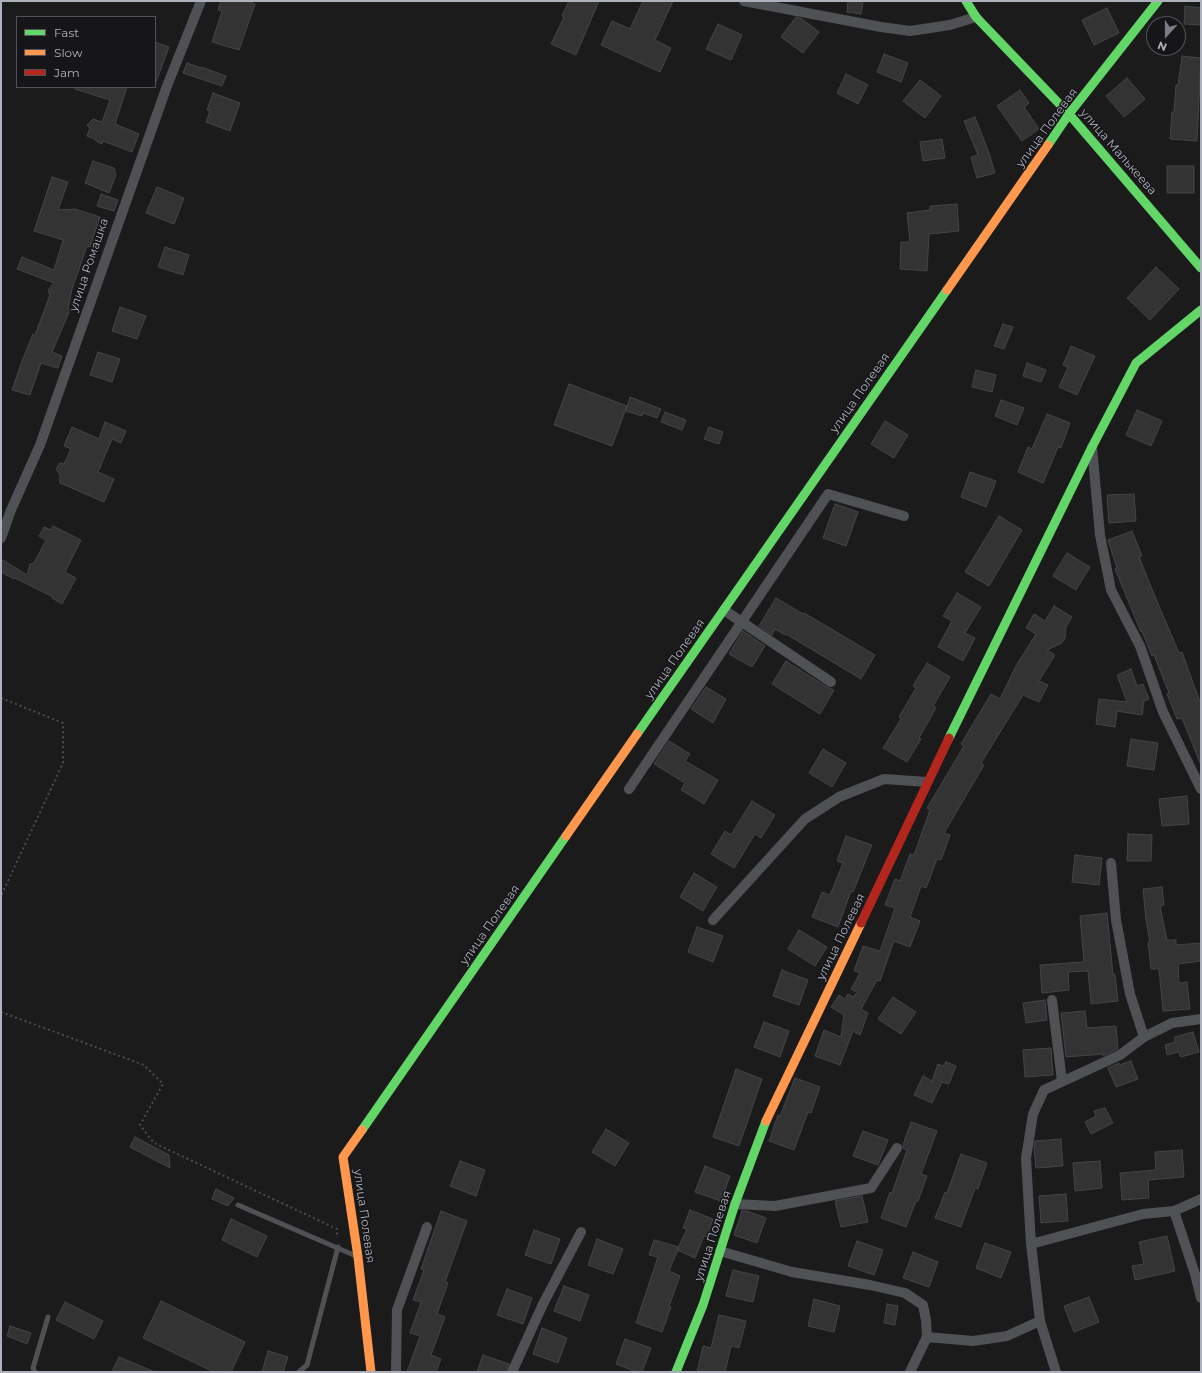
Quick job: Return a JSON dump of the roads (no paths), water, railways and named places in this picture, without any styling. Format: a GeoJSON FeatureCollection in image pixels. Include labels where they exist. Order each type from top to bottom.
{"type":"FeatureCollection","features":[{"type":"Feature","properties":{"kind":"street","name":"улица Ромашка"},"geometry":{"type":"LineString","coordinates":[[1,538],[11,510],[40,445],[167,86],[201,1]]}},
{"type":"Feature","properties":{"kind":"street"},"geometry":{"type":"LineString","coordinates":[[744,1],[881,27],[910,31],[950,25],[976,17]]}},
{"type":"Feature","properties":{"kind":"street","name":"улица Малькеева"},"geometry":{"type":"LineString","coordinates":[[966,1],[976,17],[1070,114],[1201,268]]}},
{"type":"Feature","properties":{"kind":"street","name":"улица Полевая"},"geometry":{"type":"LineString","coordinates":[[371,1372],[358,1257],[343,1157],[1070,114],[1158,1]]}},
{"type":"Feature","properties":{"kind":"street","name":"улица Полевая"},"geometry":{"type":"LineString","coordinates":[[676,1372],[703,1305],[735,1204],[769,1112],[860,926],[927,782],[1092,448],[1136,363],[1201,310]]}},
{"type":"Feature","properties":{"kind":"street"},"geometry":{"type":"LineString","coordinates":[[1092,448],[1100,535],[1111,590],[1140,646],[1163,712],[1201,789]]}},
{"type":"Feature","properties":{"kind":"street"},"geometry":{"type":"LineString","coordinates":[[629,789],[828,494],[904,516]]}},
{"type":"Feature","properties":{"kind":"street"},"geometry":{"type":"LineString","coordinates":[[724,610],[831,682]]}},
{"type":"Feature","properties":{"kind":"street"},"geometry":{"type":"LineString","coordinates":[[713,920],[805,819],[839,797],[884,779],[927,782]]}},
{"type":"Feature","properties":{"kind":"street"},"geometry":{"type":"LineString","coordinates":[[1111,863],[1116,920],[1127,979],[1130,994],[1144,1037]]}},
{"type":"Feature","properties":{"kind":"street"},"geometry":{"type":"LineString","coordinates":[[1052,1000],[1062,1081]]}},
{"type":"Feature","properties":{"kind":"street"},"geometry":{"type":"LineString","coordinates":[[1056,1372],[1040,1321],[1031,1244],[1026,1158],[1034,1114],[1044,1090],[1120,1055],[1144,1037],[1172,1023],[1201,1019]]}},
{"type":"Feature","properties":{"kind":"street"},"geometry":{"type":"LineString","coordinates":[[735,1204],[775,1206],[871,1188],[897,1148]]}},
{"type":"Feature","properties":{"kind":"street"},"geometry":{"type":"LineString","coordinates":[[1031,1244],[1143,1214],[1174,1211],[1201,1199]]}},
{"type":"Feature","properties":{"kind":"street"},"geometry":{"type":"LineString","coordinates":[[1174,1211],[1195,1274],[1201,1298]]}},
{"type":"Feature","properties":{"kind":"street"},"geometry":{"type":"LineString","coordinates":[[396,1372],[397,1310],[427,1227]]}},
{"type":"Feature","properties":{"kind":"street"},"geometry":{"type":"LineString","coordinates":[[512,1372],[543,1304],[581,1232]]}},
{"type":"Feature","properties":{"kind":"street"},"geometry":{"type":"LineString","coordinates":[[720,1251],[792,1272],[870,1285],[905,1293],[923,1305],[926,1320],[927,1337],[910,1372]]}},
{"type":"Feature","properties":{"kind":"street"},"geometry":{"type":"LineString","coordinates":[[927,1337],[973,1341],[1007,1336],[1040,1321]]}},
{"type":"Feature","properties":{"kind":"lane"},"geometry":{"type":"LineString","coordinates":[[238,1205],[338,1247],[358,1257]]}},
{"type":"Feature","properties":{"kind":"lane"},"geometry":{"type":"LineString","coordinates":[[299,1372],[307,1365],[338,1247]]}},
{"type":"Feature","properties":{"kind":"lane"},"geometry":{"type":"LineString","coordinates":[[35,1372],[33,1368],[48,1317]]}}]}
